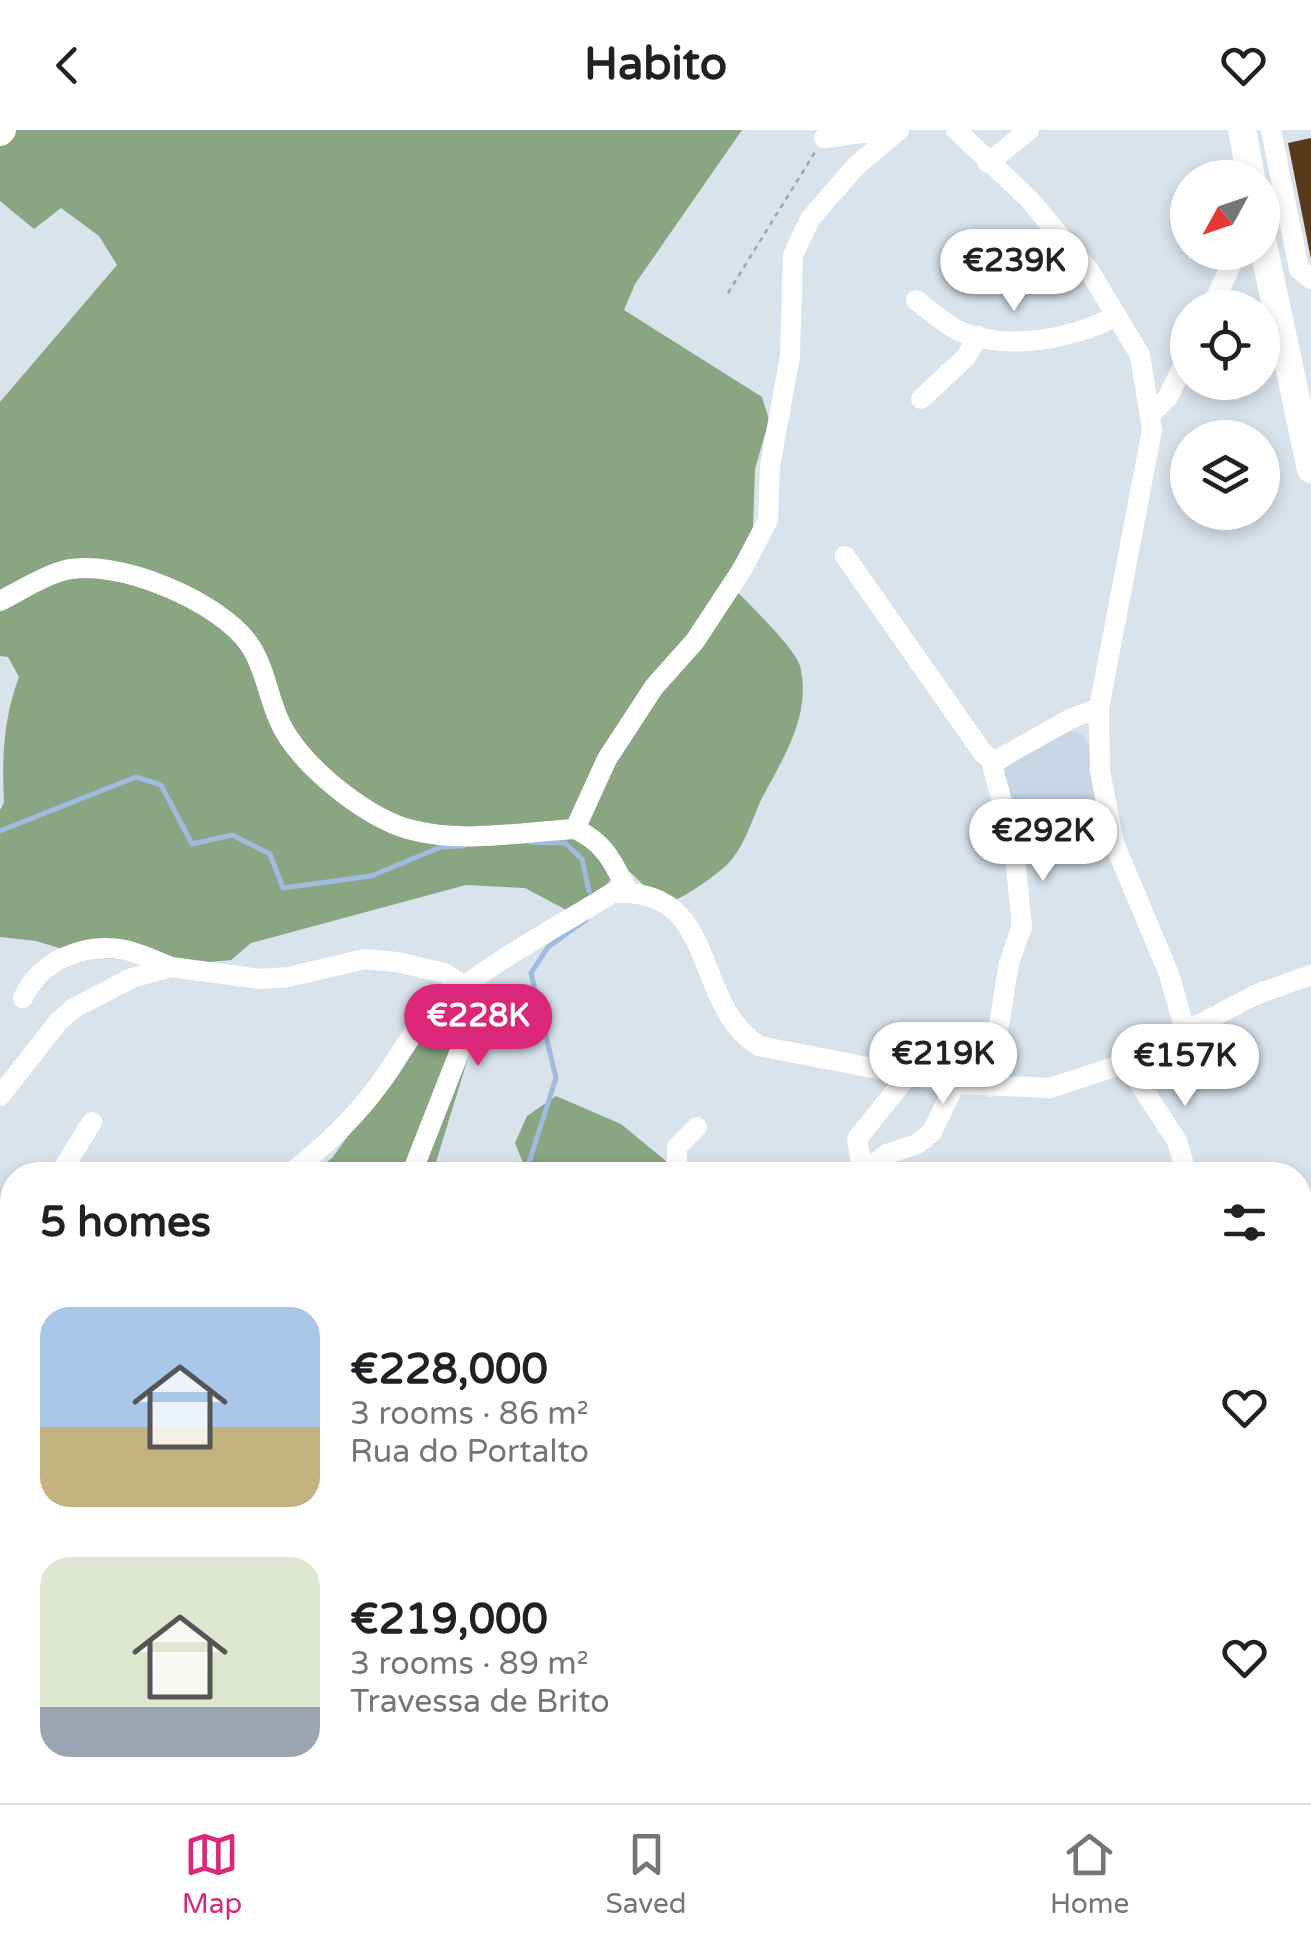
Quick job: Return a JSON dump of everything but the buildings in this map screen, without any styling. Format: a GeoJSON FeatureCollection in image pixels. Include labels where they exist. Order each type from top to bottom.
{"type":"FeatureCollection","features":[{"type":"Feature","properties":{"kind":"main road"},"geometry":{"type":"LineString","coordinates":[[1242,130],[1248,160]]}},
{"type":"Feature","properties":{"kind":"main road"},"geometry":{"type":"LineString","coordinates":[[1270,270],[1301,382],[1311,469]]}},
{"type":"Feature","properties":{"kind":"street"},"geometry":{"type":"LineString","coordinates":[[824,138],[893,130]]}},
{"type":"Feature","properties":{"kind":"street"},"geometry":{"type":"LineString","coordinates":[[575,829],[607,759],[654,687],[695,641],[743,568],[768,520],[770,466],[790,356],[793,254],[810,218],[893,130]]}},
{"type":"Feature","properties":{"kind":"street"},"geometry":{"type":"LineString","coordinates":[[956,130],[1029,199],[1090,272],[1140,354],[1152,414],[1100,708],[1100,770],[1114,843],[1170,974],[1186,1030]]}},
{"type":"Feature","properties":{"kind":"street"},"geometry":{"type":"LineString","coordinates":[[988,163],[1030,130]]}},
{"type":"Feature","properties":{"kind":"street"},"geometry":{"type":"LineString","coordinates":[[1271,130],[1299,269],[1311,279]]}},
{"type":"Feature","properties":{"kind":"street"},"geometry":{"type":"LineString","coordinates":[[916,300],[959,331],[1043,342],[1115,318]]}},
{"type":"Feature","properties":{"kind":"street"},"geometry":{"type":"LineString","coordinates":[[921,399],[966,358],[978,336]]}},
{"type":"Feature","properties":{"kind":"street"},"geometry":{"type":"LineString","coordinates":[[1152,414],[1170,393]]}},
{"type":"Feature","properties":{"kind":"street"},"geometry":{"type":"LineString","coordinates":[[845,556],[983,753],[994,762]]}},
{"type":"Feature","properties":{"kind":"street"},"geometry":{"type":"LineString","coordinates":[[0,601],[71,570],[106,568],[145,580],[220,615],[236,628],[252,648],[278,721],[292,745],[317,772],[376,814],[406,829],[453,837],[575,829],[593,837],[610,855],[628,892]]}},
{"type":"Feature","properties":{"kind":"street"},"geometry":{"type":"LineString","coordinates":[[994,762],[1070,718],[1100,708]]}},
{"type":"Feature","properties":{"kind":"street"},"geometry":{"type":"LineString","coordinates":[[988,1087],[1010,963],[1022,926],[1014,839],[994,762]]}},
{"type":"Feature","properties":{"kind":"street"},"geometry":{"type":"LineString","coordinates":[[304,1162],[327,1144],[382,1081],[406,1038],[465,985],[612,893],[662,899],[686,922],[732,1021],[759,1046],[955,1084],[1050,1088],[1126,1063],[1254,994],[1311,974]]}},
{"type":"Feature","properties":{"kind":"street"},"geometry":{"type":"LineString","coordinates":[[23,998],[48,967],[64,956],[84,951],[126,950],[171,966],[260,979],[288,978],[365,959],[444,972],[481,997],[416,1162]]}},
{"type":"Feature","properties":{"kind":"street"},"geometry":{"type":"LineString","coordinates":[[0,1096],[58,1022],[74,1008],[132,978],[171,966]]}},
{"type":"Feature","properties":{"kind":"street"},"geometry":{"type":"LineString","coordinates":[[1126,1063],[1176,1142],[1183,1162]]}},
{"type":"Feature","properties":{"kind":"street"},"geometry":{"type":"LineString","coordinates":[[860,1162],[856,1139],[908,1074]]}},
{"type":"Feature","properties":{"kind":"street"},"geometry":{"type":"LineString","coordinates":[[877,1162],[932,1132],[955,1084]]}},
{"type":"Feature","properties":{"kind":"street"},"geometry":{"type":"LineString","coordinates":[[66,1162],[92,1122]]}},
{"type":"Feature","properties":{"kind":"street"},"geometry":{"type":"LineString","coordinates":[[677,1162],[677,1147],[696,1127]]}},
{"type":"Feature","properties":{"kind":"path"},"geometry":{"type":"LineString","coordinates":[[728,293],[824,138]]}},
{"type":"Feature","properties":{"kind":"shaded area"},"geometry":{"type":"Polygon","coordinates":[[[1070,731],[1083,735],[1091,749],[1096,804],[1018,834],[1005,768],[1009,762],[1070,731]]]}},
{"type":"Feature","properties":{"kind":"green space"},"geometry":{"type":"Polygon","coordinates":[[[0,130],[742,130],[635,284],[624,310],[762,397],[769,420],[755,469],[753,528],[725,580],[796,657],[803,683],[802,701],[787,750],[730,862],[664,905],[630,872],[614,875],[590,906],[570,912],[525,888],[466,885],[251,943],[231,960],[188,964],[89,957],[36,941],[0,937],[0,810],[4,803],[5,739],[19,677],[8,657],[0,656],[0,402],[117,265],[99,236],[61,208],[34,229],[0,201],[0,130]]]}},
{"type":"Feature","properties":{"kind":"green space"},"geometry":{"type":"Polygon","coordinates":[[[465,1002],[477,1003],[472,1045],[436,1162],[327,1162],[332,1158],[420,1038],[465,1002]]]}},
{"type":"Feature","properties":{"kind":"green space"},"geometry":{"type":"Polygon","coordinates":[[[556,1096],[621,1124],[666,1162],[523,1162],[515,1143],[527,1116],[556,1096]]]}},
{"type":"Feature","properties":{"kind":"waterway"},"geometry":{"type":"LineString","coordinates":[[0,831],[136,777],[161,785],[192,844],[232,835],[270,854],[283,888],[371,876],[441,847],[464,846]]}},
{"type":"Feature","properties":{"kind":"waterway"},"geometry":{"type":"LineString","coordinates":[[530,842],[565,843],[582,859],[589,891]]}},
{"type":"Feature","properties":{"kind":"waterway"},"geometry":{"type":"LineString","coordinates":[[529,1162],[556,1078],[531,973],[548,947],[586,920]]}}]}
